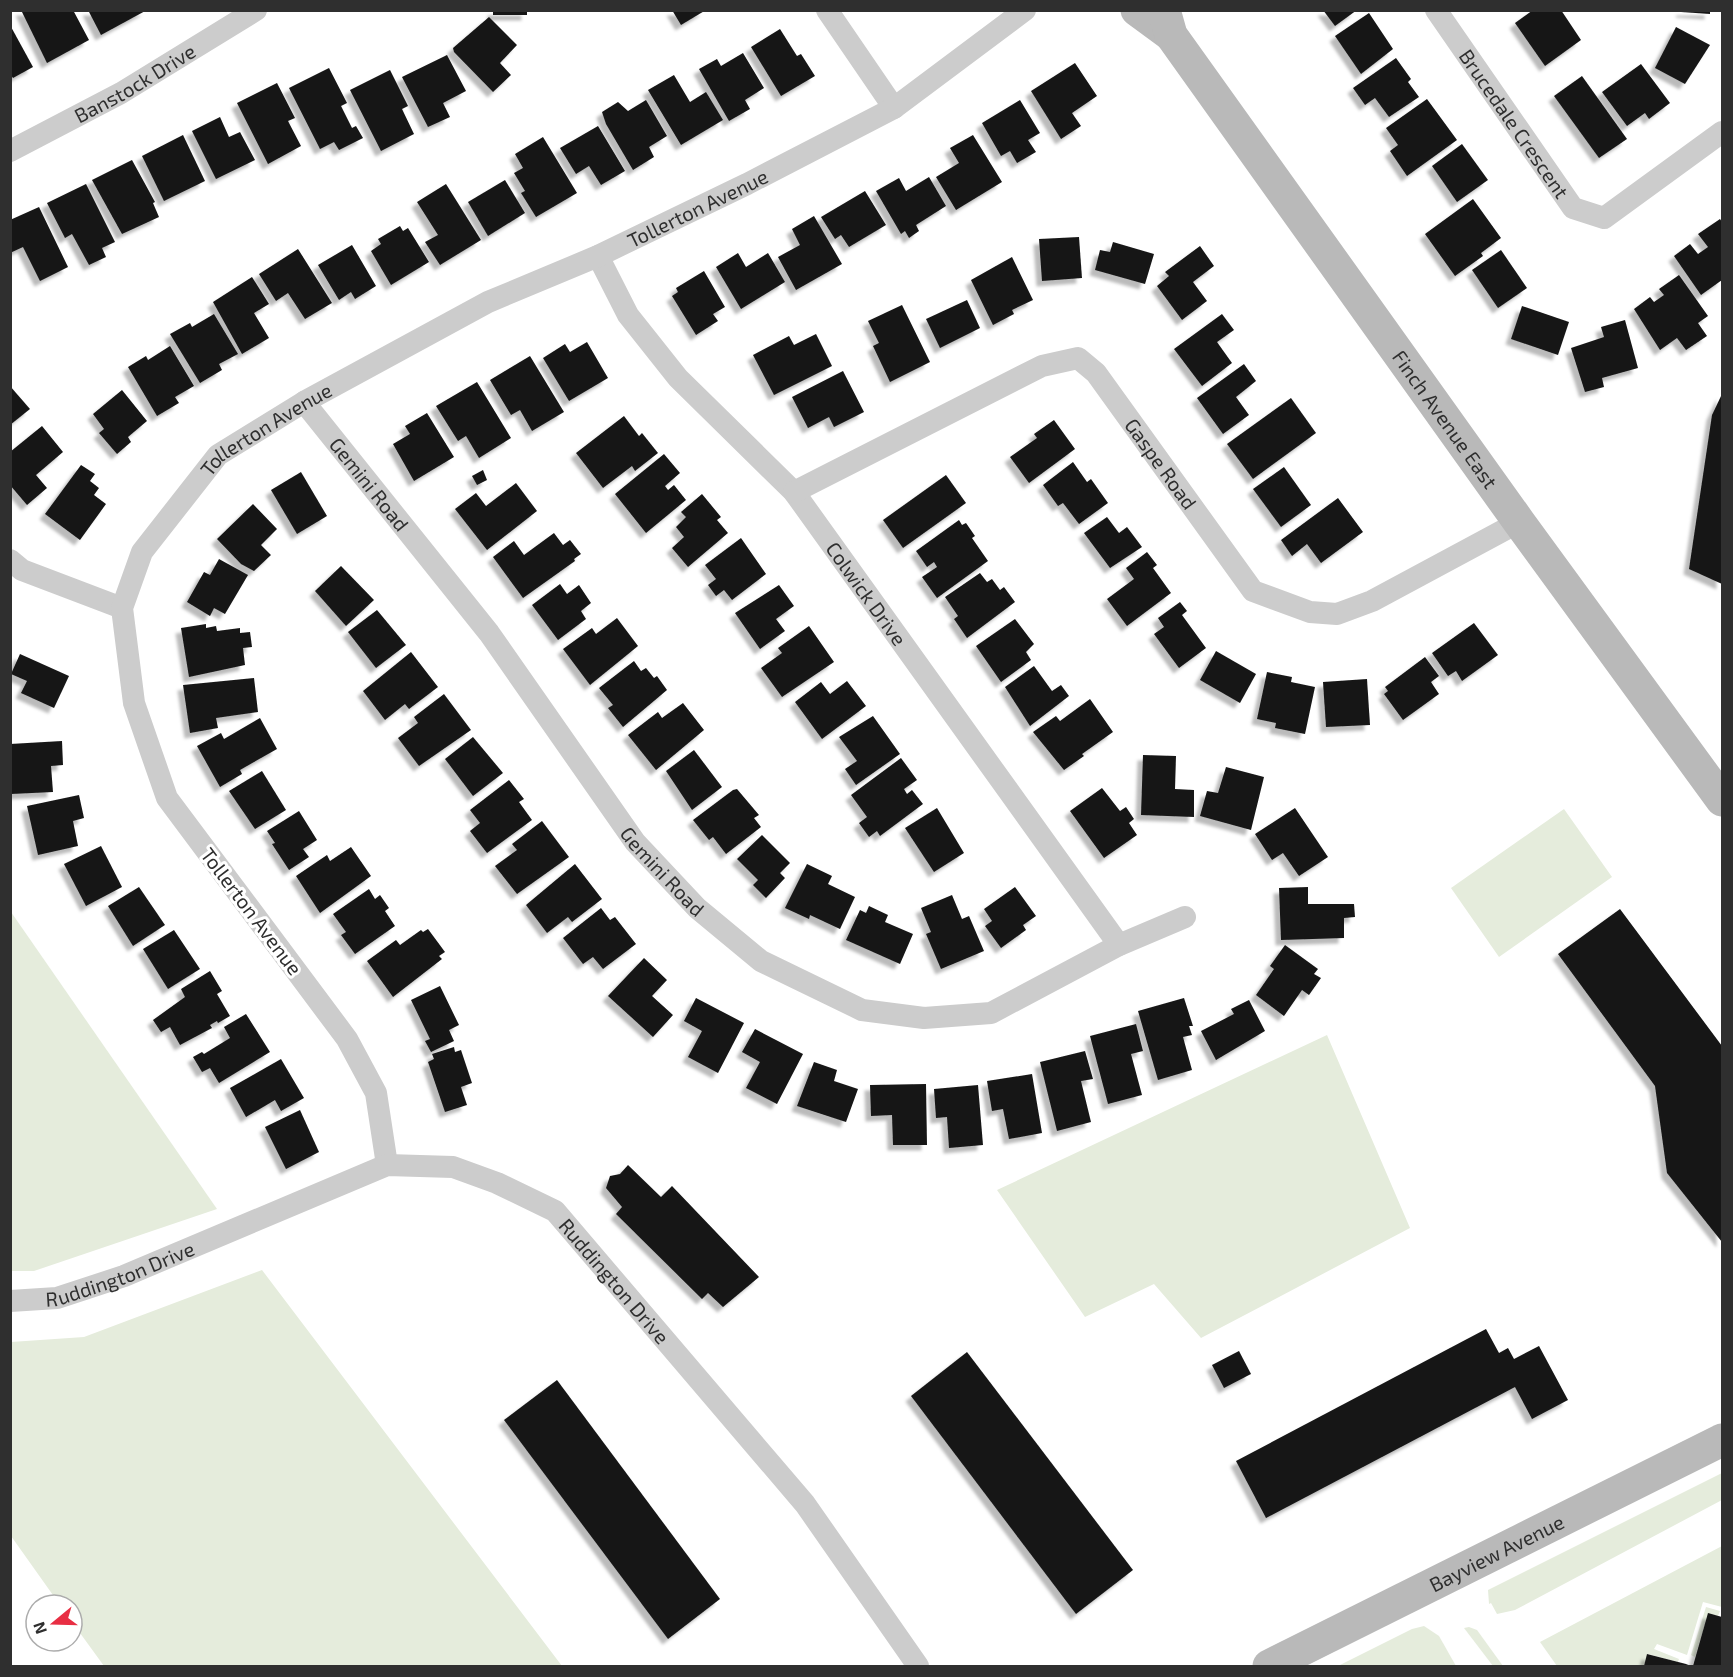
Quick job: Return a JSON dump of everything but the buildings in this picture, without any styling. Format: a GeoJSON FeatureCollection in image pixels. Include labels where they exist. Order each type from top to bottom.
{"type":"FeatureCollection","features":[{"type":"Feature","properties":{"kind":"main road","name":"Finch Avenue East"},"geometry":{"type":"LineString","coordinates":[[1137,10],[1168,23],[1519,522],[1722,800]]}},
{"type":"Feature","properties":{"kind":"main road","name":"Bayview Avenue"},"geometry":{"type":"LineString","coordinates":[[1269,1666],[1722,1440]]}},
{"type":"Feature","properties":{"kind":"street","name":"Banstock Drive"},"geometry":{"type":"LineString","coordinates":[[10,151],[122,93],[256,10]]}},
{"type":"Feature","properties":{"kind":"street"},"geometry":{"type":"LineString","coordinates":[[827,10],[894,108]]}},
{"type":"Feature","properties":{"kind":"street","name":"Tollerton Avenue"},"geometry":{"type":"LineString","coordinates":[[387,1165],[376,1094],[347,1039],[167,798],[134,703],[122,608],[142,552],[218,455],[304,402],[488,302],[598,256],[747,184],[894,108],[1025,10]]}},
{"type":"Feature","properties":{"kind":"street","name":"Brucedale Crescent"},"geometry":{"type":"LineString","coordinates":[[1436,10],[1573,208],[1604,218],[1722,132]]}},
{"type":"Feature","properties":{"kind":"street","name":"Colwick Drive"},"geometry":{"type":"LineString","coordinates":[[598,256],[628,315],[678,378],[794,492],[1119,945]]}},
{"type":"Feature","properties":{"kind":"street","name":"Gaspe Road"},"geometry":{"type":"LineString","coordinates":[[794,492],[1042,366],[1078,358],[1096,373],[1253,591],[1310,612],[1337,614],[1372,601],[1519,522]]}},
{"type":"Feature","properties":{"kind":"street","name":"Gemini Road"},"geometry":{"type":"LineString","coordinates":[[304,402],[489,633],[635,842],[697,909],[761,961],[862,1011],[924,1018],[991,1012],[1119,945],[1185,917]]}},
{"type":"Feature","properties":{"kind":"street"},"geometry":{"type":"LineString","coordinates":[[10,560],[22,570],[122,608]]}},
{"type":"Feature","properties":{"kind":"street","name":"Ruddington Drive"},"geometry":{"type":"LineString","coordinates":[[10,1301],[57,1298],[124,1276],[387,1165],[453,1167],[497,1183],[555,1212],[805,1504],[918,1666]]}},
{"type":"Feature","properties":{"kind":"green space"},"geometry":{"type":"Polygon","coordinates":[[[1564,809],[1612,877],[1499,957],[1451,888],[1564,809]]]}},
{"type":"Feature","properties":{"kind":"green space"},"geometry":{"type":"Polygon","coordinates":[[[10,912],[217,1209],[34,1271],[11,1271],[10,912]]]}},
{"type":"Feature","properties":{"kind":"green space"},"geometry":{"type":"Polygon","coordinates":[[[1327,1035],[1410,1228],[1201,1338],[1154,1284],[1085,1317],[997,1190],[1327,1035]]]}},
{"type":"Feature","properties":{"kind":"green space"},"geometry":{"type":"Polygon","coordinates":[[[262,1270],[562,1666],[104,1666],[84,1638],[84,1593],[51,1593],[11,1536],[11,1342],[84,1337],[262,1270]]]}},
{"type":"Feature","properties":{"kind":"green space"},"geometry":{"type":"Polygon","coordinates":[[[1722,1473],[1722,1500],[1515,1610],[1497,1614],[1491,1603],[1489,1604],[1488,1590],[1722,1473]]]}},
{"type":"Feature","properties":{"kind":"green space"},"geometry":{"type":"Polygon","coordinates":[[[1722,1546],[1722,1607],[1703,1602],[1687,1655],[1657,1644],[1654,1649],[1679,1659],[1678,1662],[1648,1654],[1644,1666],[1557,1666],[1540,1642],[1722,1546]]]}},
{"type":"Feature","properties":{"kind":"green space"},"geometry":{"type":"Polygon","coordinates":[[[1706,1607],[1720,1611],[1718,1616],[1708,1614],[1695,1657],[1691,1655],[1706,1607]]]}},
{"type":"Feature","properties":{"kind":"green space"},"geometry":{"type":"Polygon","coordinates":[[[1424,1626],[1439,1636],[1456,1666],[1338,1666],[1412,1629],[1424,1626]]]}},
{"type":"Feature","properties":{"kind":"green space"},"geometry":{"type":"Polygon","coordinates":[[[1464,1628],[1477,1630],[1503,1666],[1493,1666],[1464,1628]]]}}]}
